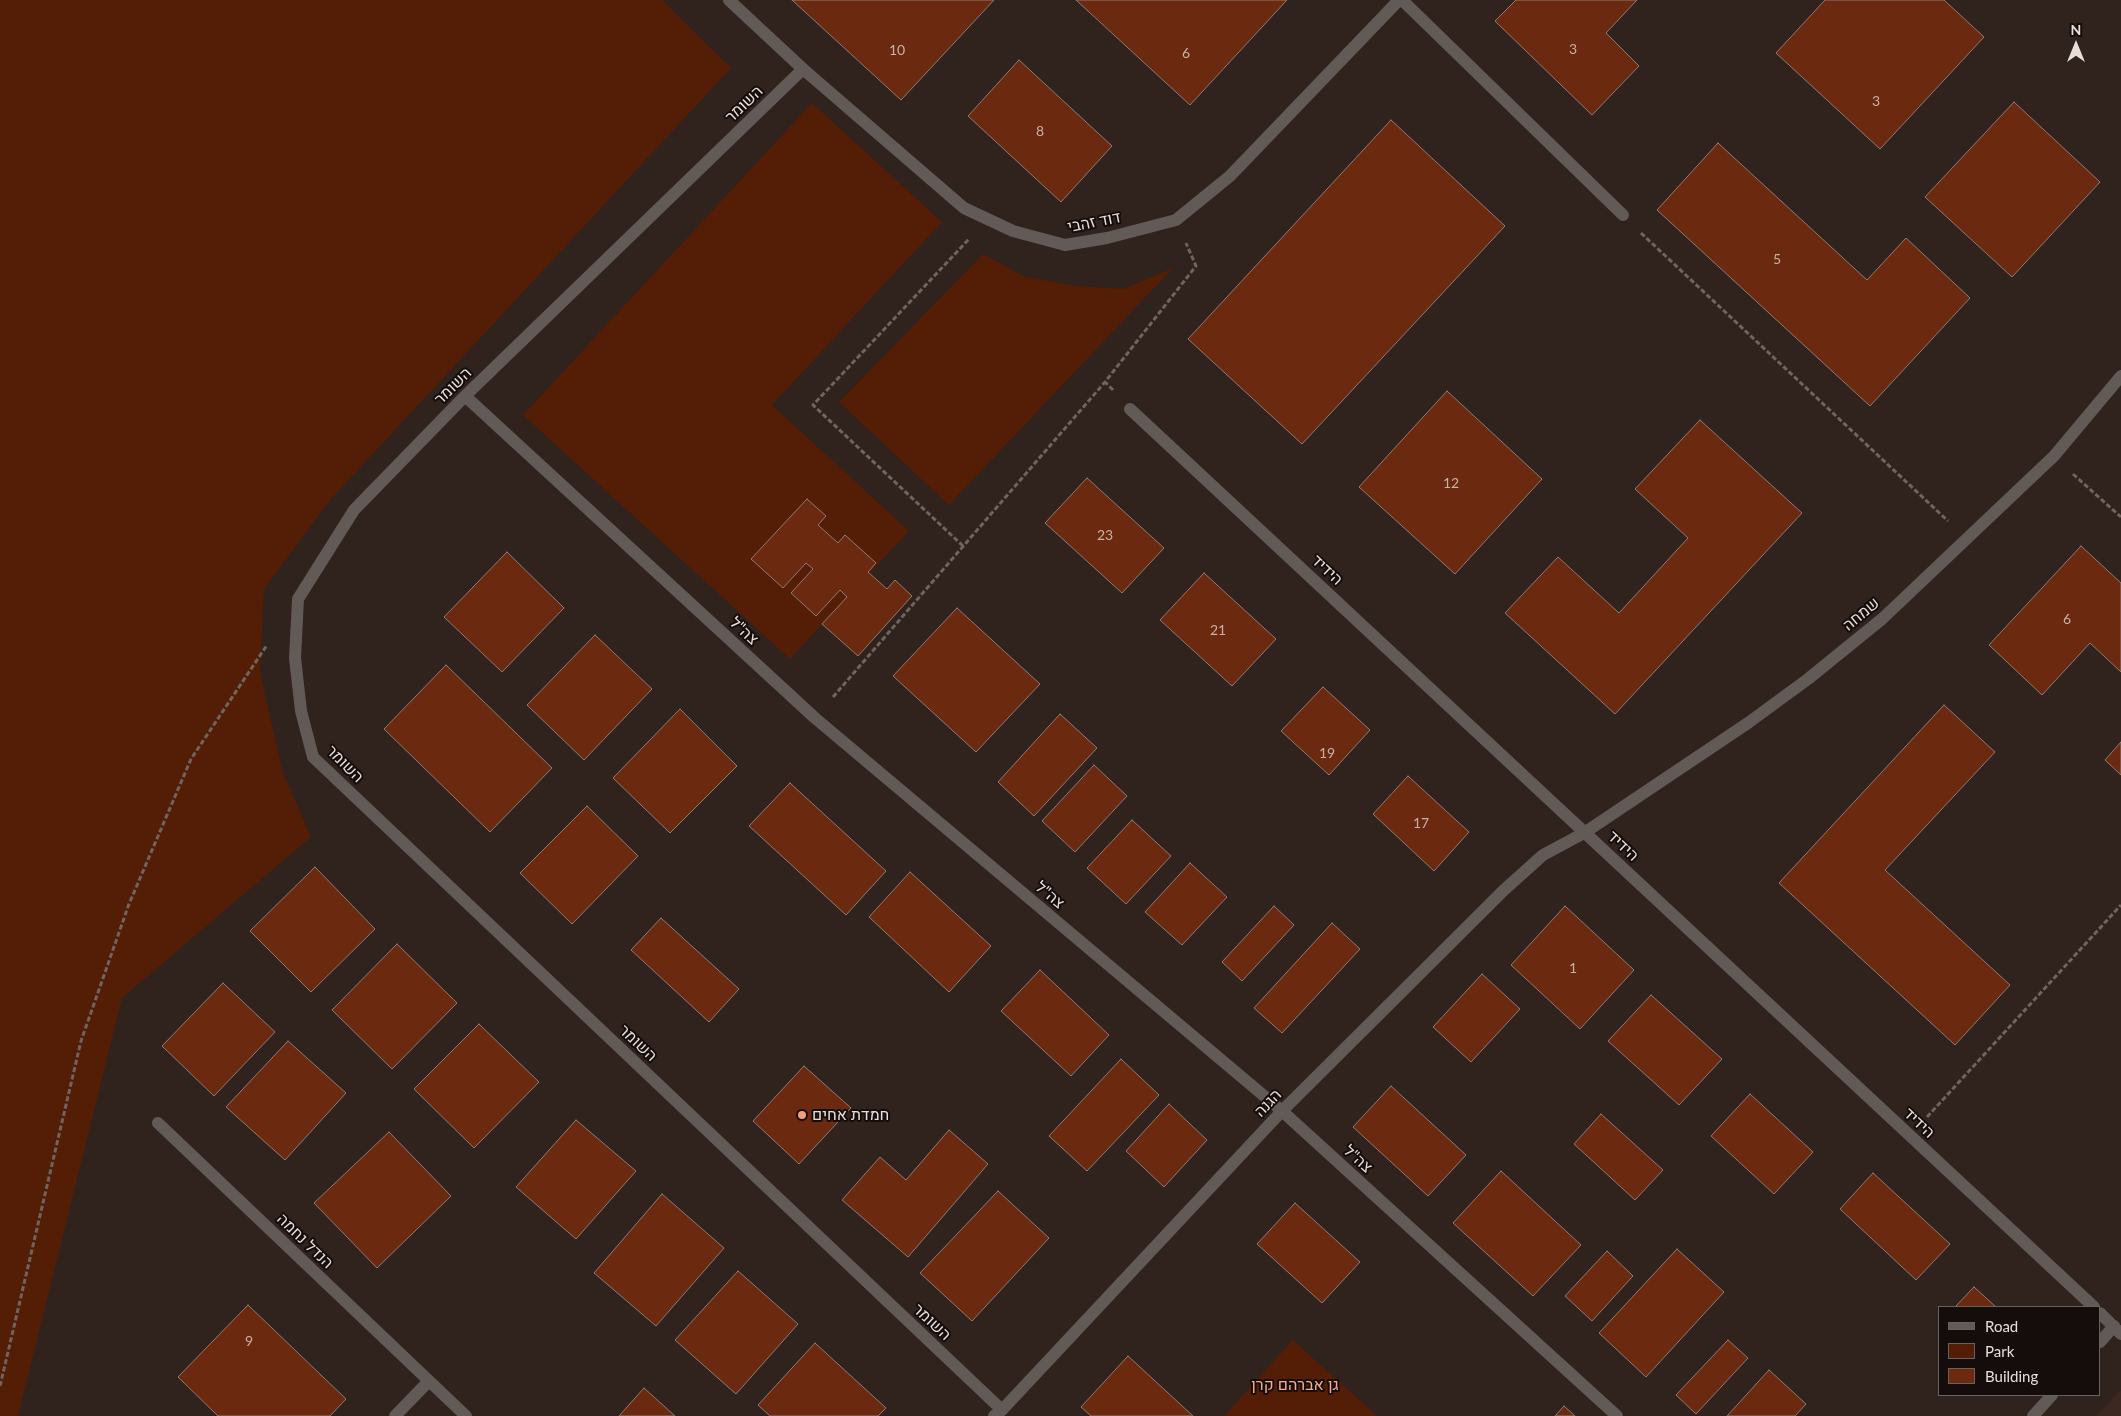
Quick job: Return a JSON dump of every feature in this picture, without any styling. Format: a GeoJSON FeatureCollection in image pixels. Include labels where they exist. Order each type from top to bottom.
{"type":"FeatureCollection","features":[{"type":"Feature","properties":{"kind":"street","name":"דוד זהבי"},"geometry":{"type":"LineString","coordinates":[[729,0],[803,69],[964,208],[1013,231],[1065,245],[1107,238],[1176,220],[1230,176],[1400,0]]}},
{"type":"Feature","properties":{"kind":"street"},"geometry":{"type":"LineString","coordinates":[[1400,0],[1622,215]]}},
{"type":"Feature","properties":{"kind":"street","name":"השומר"},"geometry":{"type":"LineString","coordinates":[[803,69],[465,396],[354,510],[298,599],[296,658],[302,710],[314,757],[998,1413]]}},
{"type":"Feature","properties":{"kind":"street","name":"שמחה"},"geometry":{"type":"LineString","coordinates":[[1584,833],[1748,723],[1882,619],[2054,456],[2121,376]]}},
{"type":"Feature","properties":{"kind":"street","name":"צה\"ל"},"geometry":{"type":"LineString","coordinates":[[465,396],[815,718],[1282,1111],[1617,1416]]}},
{"type":"Feature","properties":{"kind":"street","name":"הידיד"},"geometry":{"type":"LineString","coordinates":[[1130,409],[2093,1306]]}},
{"type":"Feature","properties":{"kind":"street","name":"הגנה"},"geometry":{"type":"LineString","coordinates":[[998,1413],[1282,1111],[1504,890],[1543,855],[1584,833]]}},
{"type":"Feature","properties":{"kind":"street","name":"הנדל נחמה"},"geometry":{"type":"LineString","coordinates":[[158,1123],[466,1416]]}},
{"type":"Feature","properties":{"kind":"street"},"geometry":{"type":"LineString","coordinates":[[2101,1314],[2118,1330],[2101,1341]]}},
{"type":"Feature","properties":{"kind":"street"},"geometry":{"type":"LineString","coordinates":[[395,1416],[429,1381]]}},
{"type":"Feature","properties":{"kind":"street"},"geometry":{"type":"LineString","coordinates":[[2033,1416],[2051,1396]]}},
{"type":"Feature","properties":{"kind":"path"},"geometry":{"type":"LineString","coordinates":[[1622,215],[1966,538]]}},
{"type":"Feature","properties":{"kind":"path"},"geometry":{"type":"LineString","coordinates":[[963,546],[813,405],[987,219]]}},
{"type":"Feature","properties":{"kind":"path"},"geometry":{"type":"LineString","coordinates":[[815,718],[1105,382],[1196,266],[1176,220]]}},
{"type":"Feature","properties":{"kind":"path"},"geometry":{"type":"LineString","coordinates":[[1105,382],[1130,409]]}},
{"type":"Feature","properties":{"kind":"path"},"geometry":{"type":"LineString","coordinates":[[2054,456],[2121,517]]}},
{"type":"Feature","properties":{"kind":"path"},"geometry":{"type":"LineString","coordinates":[[0,1386],[81,1041],[130,904],[191,758],[271,639]]}},
{"type":"Feature","properties":{"kind":"path"},"geometry":{"type":"LineString","coordinates":[[1909,1136],[2121,905]]}},
{"type":"Feature","properties":{"kind":"shaded area"},"geometry":{"type":"Polygon","coordinates":[[[2121,1390],[2121,1416],[2096,1416],[2121,1390]]]}},
{"type":"Feature","properties":{"kind":"green space"},"geometry":{"type":"Polygon","coordinates":[[[0,0],[662,0],[731,68],[330,500],[264,589],[260,672],[283,773],[311,837],[122,998],[18,1416],[0,1416],[0,0]]]}},
{"type":"Feature","properties":{"kind":"green space"},"geometry":{"type":"Polygon","coordinates":[[[812,103],[942,222],[772,405],[909,531],[790,659],[523,415],[812,103]]]}},
{"type":"Feature","properties":{"kind":"green space"},"geometry":{"type":"Polygon","coordinates":[[[983,254],[1025,277],[1077,286],[1124,289],[1173,268],[949,505],[839,402],[983,254]]]}},
{"type":"Feature","properties":{"kind":"green space","name":"גן אברהם קרן"},"geometry":{"type":"Polygon","coordinates":[[[1293,1340],[1377,1416],[1224,1416],[1293,1340]]]}},
{"type":"Feature","properties":{"kind":"building"},"geometry":{"type":"Polygon","coordinates":[[[792,0],[994,0],[901,100],[792,0]]]}},
{"type":"Feature","properties":{"kind":"building"},"geometry":{"type":"Polygon","coordinates":[[[1076,0],[1287,0],[1190,105],[1076,0]]]}},
{"type":"Feature","properties":{"kind":"building"},"geometry":{"type":"Polygon","coordinates":[[[1516,0],[1637,0],[1606,33],[1639,66],[1592,115],[1495,21],[1516,0]]]}},
{"type":"Feature","properties":{"kind":"building"},"geometry":{"type":"Polygon","coordinates":[[[1825,0],[1944,0],[1984,37],[1880,149],[1776,53],[1825,0]]]}},
{"type":"Feature","properties":{"kind":"building"},"geometry":{"type":"Polygon","coordinates":[[[1019,60],[1112,146],[1061,202],[968,116],[1019,60]]]}},
{"type":"Feature","properties":{"kind":"building"},"geometry":{"type":"Polygon","coordinates":[[[2014,102],[2100,182],[2012,277],[1925,197],[2014,102]]]}},
{"type":"Feature","properties":{"kind":"building"},"geometry":{"type":"Polygon","coordinates":[[[1391,120],[1505,226],[1302,444],[1188,339],[1391,120]]]}},
{"type":"Feature","properties":{"kind":"building"},"geometry":{"type":"Polygon","coordinates":[[[1718,143],[1867,280],[1906,238],[1970,298],[1870,406],[1657,210],[1718,143]]]}},
{"type":"Feature","properties":{"kind":"building"},"geometry":{"type":"Polygon","coordinates":[[[1447,391],[1542,479],[1455,574],[1359,487],[1447,391]]]}},
{"type":"Feature","properties":{"kind":"building"},"geometry":{"type":"Polygon","coordinates":[[[1700,420],[1802,513],[1615,714],[1505,613],[1558,557],[1619,613],[1688,538],[1635,489],[1700,420]]]}},
{"type":"Feature","properties":{"kind":"building"},"geometry":{"type":"Polygon","coordinates":[[[1087,478],[1164,548],[1122,593],[1045,523],[1087,478]]]}},
{"type":"Feature","properties":{"kind":"building"},"geometry":{"type":"Polygon","coordinates":[[[807,499],[826,516],[818,525],[838,543],[845,535],[876,563],[868,572],[887,589],[895,580],[912,596],[858,656],[822,624],[847,597],[840,590],[816,616],[791,593],[813,569],[806,563],[783,588],[751,559],[807,499]]]}},
{"type":"Feature","properties":{"kind":"building"},"geometry":{"type":"Polygon","coordinates":[[[2081,546],[2121,583],[2121,672],[2090,643],[2042,695],[1989,645],[2081,546]]]}},
{"type":"Feature","properties":{"kind":"building"},"geometry":{"type":"Polygon","coordinates":[[[507,552],[564,608],[502,672],[444,617],[507,552]]]}},
{"type":"Feature","properties":{"kind":"building"},"geometry":{"type":"Polygon","coordinates":[[[1204,573],[1276,639],[1232,686],[1160,620],[1204,573]]]}},
{"type":"Feature","properties":{"kind":"building"},"geometry":{"type":"Polygon","coordinates":[[[957,608],[1040,684],[976,752],[893,676],[957,608]]]}},
{"type":"Feature","properties":{"kind":"building"},"geometry":{"type":"Polygon","coordinates":[[[595,635],[652,689],[584,760],[527,705],[595,635]]]}},
{"type":"Feature","properties":{"kind":"building"},"geometry":{"type":"Polygon","coordinates":[[[446,665],[552,768],[490,832],[384,729],[446,665]]]}},
{"type":"Feature","properties":{"kind":"building"},"geometry":{"type":"Polygon","coordinates":[[[1323,687],[1370,730],[1329,775],[1281,731],[1323,687]]]}},
{"type":"Feature","properties":{"kind":"building"},"geometry":{"type":"Polygon","coordinates":[[[1944,705],[1995,752],[1885,870],[2010,985],[1955,1045],[1779,883],[1944,705]]]}},
{"type":"Feature","properties":{"kind":"building"},"geometry":{"type":"Polygon","coordinates":[[[680,709],[737,766],[670,833],[613,778],[680,709]]]}},
{"type":"Feature","properties":{"kind":"building"},"geometry":{"type":"Polygon","coordinates":[[[1060,714],[1097,748],[1034,816],[998,782],[1060,714]]]}},
{"type":"Feature","properties":{"kind":"building"},"geometry":{"type":"Polygon","coordinates":[[[2121,742],[2121,775],[2105,760],[2121,742]]]}},
{"type":"Feature","properties":{"kind":"building"},"geometry":{"type":"Polygon","coordinates":[[[1094,765],[1127,796],[1075,852],[1042,821],[1094,765]]]}},
{"type":"Feature","properties":{"kind":"building"},"geometry":{"type":"Polygon","coordinates":[[[1408,776],[1469,832],[1434,871],[1373,814],[1408,776]]]}},
{"type":"Feature","properties":{"kind":"building"},"geometry":{"type":"Polygon","coordinates":[[[790,783],[886,871],[846,915],[749,826],[790,783]]]}},
{"type":"Feature","properties":{"kind":"building"},"geometry":{"type":"Polygon","coordinates":[[[587,806],[638,856],[572,924],[520,873],[587,806]]]}},
{"type":"Feature","properties":{"kind":"building"},"geometry":{"type":"Polygon","coordinates":[[[1132,820],[1171,856],[1126,904],[1087,868],[1132,820]]]}},
{"type":"Feature","properties":{"kind":"building"},"geometry":{"type":"Polygon","coordinates":[[[1190,863],[1227,897],[1182,945],[1145,912],[1190,863]]]}},
{"type":"Feature","properties":{"kind":"building"},"geometry":{"type":"Polygon","coordinates":[[[315,867],[375,929],[311,992],[250,931],[315,867]]]}},
{"type":"Feature","properties":{"kind":"building"},"geometry":{"type":"Polygon","coordinates":[[[910,872],[991,946],[949,992],[869,917],[910,872]]]}},
{"type":"Feature","properties":{"kind":"building"},"geometry":{"type":"Polygon","coordinates":[[[1274,906],[1294,925],[1242,981],[1222,962],[1274,906]]]}},
{"type":"Feature","properties":{"kind":"building"},"geometry":{"type":"Polygon","coordinates":[[[1565,906],[1634,970],[1580,1029],[1511,965],[1565,906]]]}},
{"type":"Feature","properties":{"kind":"building"},"geometry":{"type":"Polygon","coordinates":[[[661,918],[739,989],[709,1022],[631,950],[661,918]]]}},
{"type":"Feature","properties":{"kind":"building"},"geometry":{"type":"Polygon","coordinates":[[[1332,923],[1360,949],[1282,1033],[1254,1008],[1332,923]]]}},
{"type":"Feature","properties":{"kind":"building"},"geometry":{"type":"Polygon","coordinates":[[[397,944],[457,1003],[392,1069],[332,1010],[397,944]]]}},
{"type":"Feature","properties":{"kind":"building"},"geometry":{"type":"Polygon","coordinates":[[[1040,970],[1109,1035],[1071,1076],[1001,1011],[1040,970]]]}},
{"type":"Feature","properties":{"kind":"building"},"geometry":{"type":"Polygon","coordinates":[[[1482,974],[1520,1009],[1471,1062],[1433,1027],[1482,974]]]}},
{"type":"Feature","properties":{"kind":"building"},"geometry":{"type":"Polygon","coordinates":[[[223,983],[275,1032],[214,1096],[162,1046],[223,983]]]}},
{"type":"Feature","properties":{"kind":"building"},"geometry":{"type":"Polygon","coordinates":[[[1651,995],[1722,1059],[1679,1105],[1608,1041],[1651,995]]]}},
{"type":"Feature","properties":{"kind":"building"},"geometry":{"type":"Polygon","coordinates":[[[479,1024],[539,1082],[474,1148],[414,1089],[479,1024]]]}},
{"type":"Feature","properties":{"kind":"building"},"geometry":{"type":"Polygon","coordinates":[[[288,1041],[346,1093],[285,1160],[226,1107],[288,1041]]]}},
{"type":"Feature","properties":{"kind":"building"},"geometry":{"type":"Polygon","coordinates":[[[1121,1059],[1159,1095],[1087,1171],[1049,1136],[1121,1059]]]}},
{"type":"Feature","properties":{"kind":"building","name":"חמדת אחים"},"geometry":{"type":"Polygon","coordinates":[[[804,1066],[851,1108],[799,1164],[753,1121],[804,1066]]]}},
{"type":"Feature","properties":{"kind":"building"},"geometry":{"type":"Polygon","coordinates":[[[1391,1086],[1466,1155],[1428,1196],[1353,1127],[1391,1086]]]}},
{"type":"Feature","properties":{"kind":"building"},"geometry":{"type":"Polygon","coordinates":[[[1750,1094],[1813,1152],[1774,1194],[1711,1136],[1750,1094]]]}},
{"type":"Feature","properties":{"kind":"building"},"geometry":{"type":"Polygon","coordinates":[[[1169,1104],[1207,1140],[1164,1187],[1126,1151],[1169,1104]]]}},
{"type":"Feature","properties":{"kind":"building"},"geometry":{"type":"Polygon","coordinates":[[[1601,1114],[1663,1170],[1635,1200],[1574,1144],[1601,1114]]]}},
{"type":"Feature","properties":{"kind":"building"},"geometry":{"type":"Polygon","coordinates":[[[576,1120],[636,1171],[576,1239],[516,1187],[576,1120]]]}},
{"type":"Feature","properties":{"kind":"building"},"geometry":{"type":"Polygon","coordinates":[[[949,1130],[988,1164],[908,1257],[842,1200],[880,1157],[906,1180],[949,1130]]]}},
{"type":"Feature","properties":{"kind":"building"},"geometry":{"type":"Polygon","coordinates":[[[389,1132],[451,1196],[377,1268],[314,1203],[389,1132]]]}},
{"type":"Feature","properties":{"kind":"building"},"geometry":{"type":"Polygon","coordinates":[[[1501,1171],[1581,1245],[1533,1296],[1453,1223],[1501,1171]]]}},
{"type":"Feature","properties":{"kind":"building"},"geometry":{"type":"Polygon","coordinates":[[[1873,1173],[1950,1244],[1916,1280],[1840,1209],[1873,1173]]]}},
{"type":"Feature","properties":{"kind":"building"},"geometry":{"type":"Polygon","coordinates":[[[998,1191],[1049,1238],[972,1321],[920,1273],[998,1191]]]}},
{"type":"Feature","properties":{"kind":"building"},"geometry":{"type":"Polygon","coordinates":[[[662,1194],[724,1248],[656,1326],[594,1273],[662,1194]]]}},
{"type":"Feature","properties":{"kind":"building"},"geometry":{"type":"Polygon","coordinates":[[[1295,1203],[1360,1262],[1322,1303],[1257,1244],[1295,1203]]]}},
{"type":"Feature","properties":{"kind":"building"},"geometry":{"type":"Polygon","coordinates":[[[1677,1249],[1724,1292],[1646,1377],[1599,1333],[1677,1249]]]}},
{"type":"Feature","properties":{"kind":"building"},"geometry":{"type":"Polygon","coordinates":[[[1607,1251],[1633,1276],[1592,1321],[1565,1296],[1607,1251]]]}},
{"type":"Feature","properties":{"kind":"building"},"geometry":{"type":"Polygon","coordinates":[[[738,1271],[798,1324],[736,1394],[675,1340],[738,1271]]]}},
{"type":"Feature","properties":{"kind":"building"},"geometry":{"type":"Polygon","coordinates":[[[1974,1287],[1995,1306],[1956,1306],[1974,1287]]]}},
{"type":"Feature","properties":{"kind":"building"},"geometry":{"type":"Polygon","coordinates":[[[248,1305],[346,1399],[330,1416],[218,1416],[178,1377],[248,1305]]]}},
{"type":"Feature","properties":{"kind":"building"},"geometry":{"type":"Polygon","coordinates":[[[1728,1340],[1748,1358],[1696,1414],[1676,1395],[1728,1340]]]}},
{"type":"Feature","properties":{"kind":"building"},"geometry":{"type":"Polygon","coordinates":[[[815,1343],[886,1408],[878,1416],[770,1416],[758,1405],[815,1343]]]}},
{"type":"Feature","properties":{"kind":"building"},"geometry":{"type":"Polygon","coordinates":[[[1128,1356],[1193,1416],[1091,1416],[1081,1407],[1128,1356]]]}},
{"type":"Feature","properties":{"kind":"building"},"geometry":{"type":"Polygon","coordinates":[[[1769,1370],[1806,1404],[1795,1416],[1727,1416],[1769,1370]]]}},
{"type":"Feature","properties":{"kind":"building"},"geometry":{"type":"Polygon","coordinates":[[[644,1388],[675,1416],[619,1416],[644,1388]]]}},
{"type":"Feature","properties":{"kind":"building"},"geometry":{"type":"Polygon","coordinates":[[[1564,1406],[1575,1416],[1555,1416],[1564,1406]]]}},
{"type":"Feature","properties":{"kind":"place","name":"חמדת אחים"},"geometry":{"type":"Point","coordinates":[802,1115]}}]}
